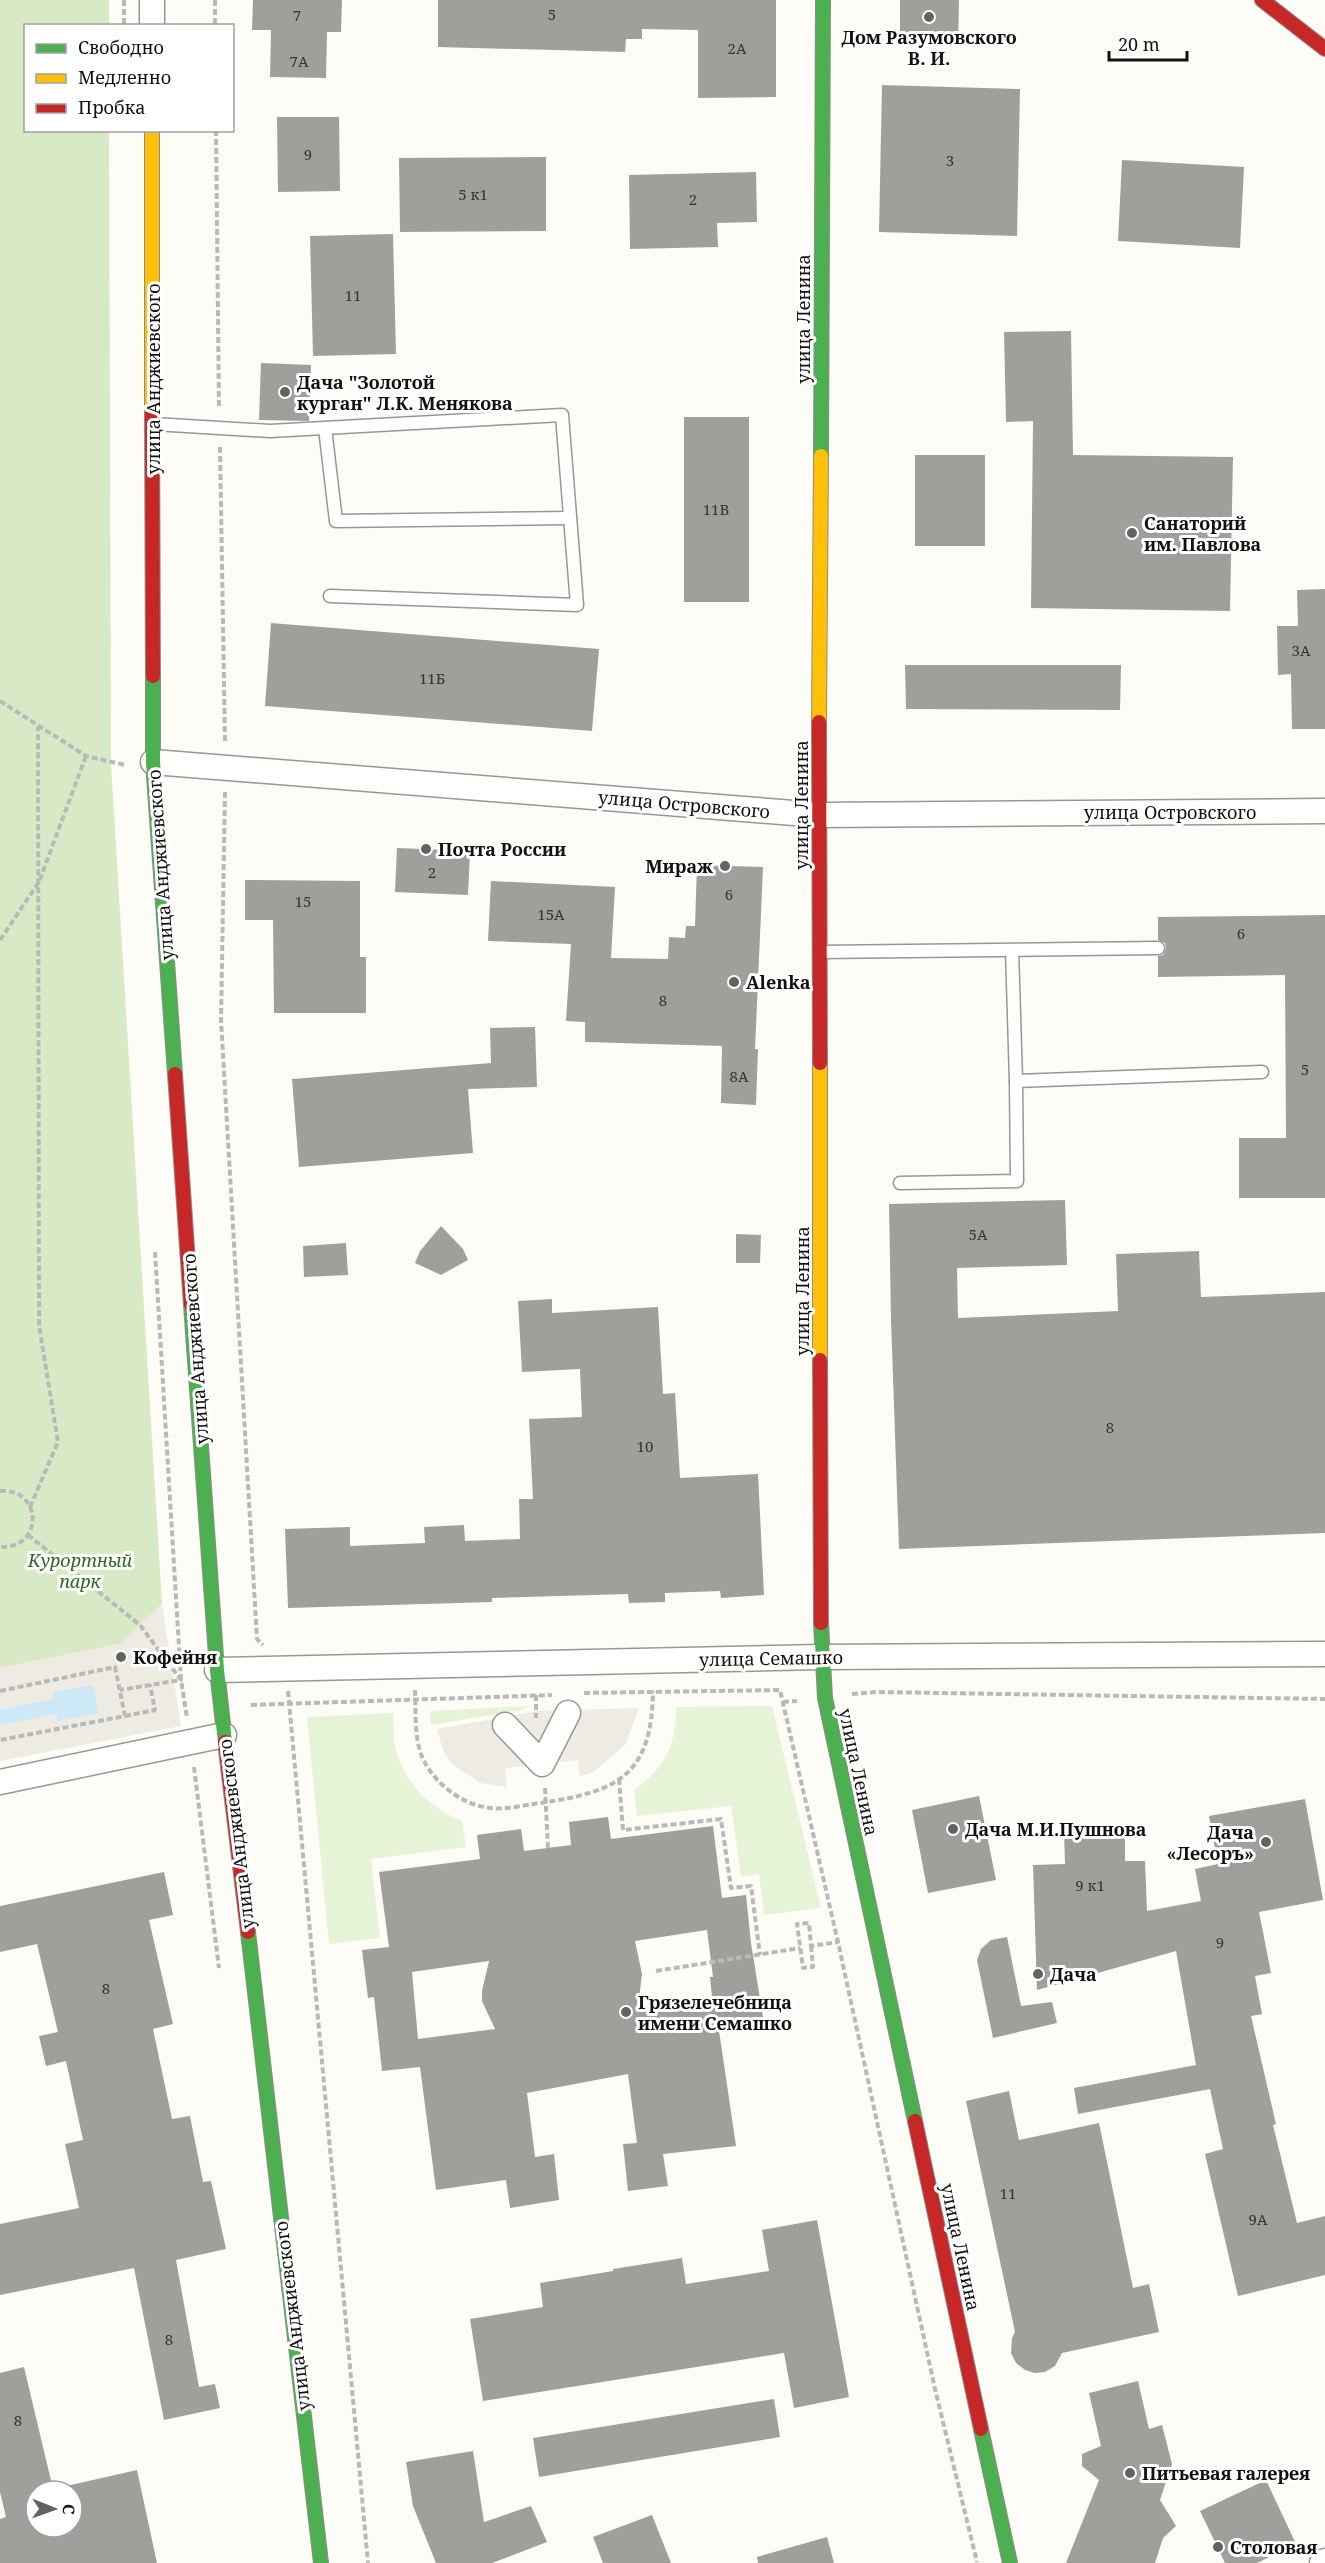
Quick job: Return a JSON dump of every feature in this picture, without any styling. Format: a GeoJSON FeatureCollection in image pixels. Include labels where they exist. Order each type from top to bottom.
{"type":"FeatureCollection","features":[{"type":"Feature","properties":{"kind":"street"},"geometry":{"type":"LineString","coordinates":[[152,0],[152,24]]}},
{"type":"Feature","properties":{"kind":"street","name":"улица Ленина"},"geometry":{"type":"LineString","coordinates":[[823,0],[819,815],[821,1657],[825,1698],[1010,2563]]}},
{"type":"Feature","properties":{"kind":"street"},"geometry":{"type":"LineString","coordinates":[[1262,0],[1325,49]]}},
{"type":"Feature","properties":{"kind":"street","name":"улица Анджиевского"},"geometry":{"type":"LineString","coordinates":[[152,132],[153,762],[217,1670],[321,2563]]}},
{"type":"Feature","properties":{"kind":"street","name":"улица Островского"},"geometry":{"type":"LineString","coordinates":[[153,762],[819,815],[1325,811]]}},
{"type":"Feature","properties":{"kind":"street","name":"улица Семашко"},"geometry":{"type":"LineString","coordinates":[[217,1670],[821,1657],[1325,1654]]}},
{"type":"Feature","properties":{"kind":"street"},"geometry":{"type":"LineString","coordinates":[[505,1725],[542,1764],[564,1704]]}},
{"type":"Feature","properties":{"kind":"street"},"geometry":{"type":"LineString","coordinates":[[0,1782],[224,1735]]}},
{"type":"Feature","properties":{"kind":"lane"},"geometry":{"type":"LineString","coordinates":[[153,424],[270,431],[562,415],[577,605],[330,596]]}},
{"type":"Feature","properties":{"kind":"lane"},"geometry":{"type":"LineString","coordinates":[[325,428],[336,521],[570,518]]}},
{"type":"Feature","properties":{"kind":"lane"},"geometry":{"type":"LineString","coordinates":[[819,952],[1158,948]]}},
{"type":"Feature","properties":{"kind":"lane"},"geometry":{"type":"LineString","coordinates":[[900,1183],[1017,1181],[1011,950]]}},
{"type":"Feature","properties":{"kind":"lane"},"geometry":{"type":"LineString","coordinates":[[1016,1082],[1262,1072]]}},
{"type":"Feature","properties":{"kind":"path"},"geometry":{"type":"LineString","coordinates":[[124,0],[124,24]]}},
{"type":"Feature","properties":{"kind":"path"},"geometry":{"type":"LineString","coordinates":[[215,0],[215,24]]}},
{"type":"Feature","properties":{"kind":"path"},"geometry":{"type":"LineString","coordinates":[[216,132],[225,768],[221,1020],[257,1639],[286,1668],[368,2563]]}},
{"type":"Feature","properties":{"kind":"path"},"geometry":{"type":"LineString","coordinates":[[0,701],[86,756],[126,765],[153,762]]}},
{"type":"Feature","properties":{"kind":"path"},"geometry":{"type":"LineString","coordinates":[[30,1507],[58,1442],[39,1325],[38,726]]}},
{"type":"Feature","properties":{"kind":"path"},"geometry":{"type":"LineString","coordinates":[[0,940],[39,882],[86,756]]}},
{"type":"Feature","properties":{"kind":"path"},"geometry":{"type":"LineString","coordinates":[[0,1491],[17,1493],[30,1507],[33,1522],[28,1535],[20,1543],[0,1547]]}},
{"type":"Feature","properties":{"kind":"path"},"geometry":{"type":"LineString","coordinates":[[28,1535],[140,1625],[181,1680],[120,1690]]}},
{"type":"Feature","properties":{"kind":"path"},"geometry":{"type":"LineString","coordinates":[[0,1690],[115,1667],[125,1716]]}},
{"type":"Feature","properties":{"kind":"path"},"geometry":{"type":"LineString","coordinates":[[0,1740],[155,1710],[150,1685]]}},
{"type":"Feature","properties":{"kind":"path"},"geometry":{"type":"LineString","coordinates":[[583,1694],[780,1690],[838,1942],[935,2389],[977,2563]]}},
{"type":"Feature","properties":{"kind":"path"},"geometry":{"type":"LineString","coordinates":[[783,1702],[875,1692],[1325,1699]]}},
{"type":"Feature","properties":{"kind":"path"},"geometry":{"type":"LineString","coordinates":[[536,1695],[536,1719]]}},
{"type":"Feature","properties":{"kind":"path"},"geometry":{"type":"LineString","coordinates":[[185,1709],[289,1703],[536,1695],[564,1704]]}},
{"type":"Feature","properties":{"kind":"path"},"geometry":{"type":"LineString","coordinates":[[619,1779],[623,1830],[721,1819],[731,1888],[751,1886],[760,1955]]}},
{"type":"Feature","properties":{"kind":"path"},"geometry":{"type":"LineString","coordinates":[[546,1802],[548,1848]]}},
{"type":"Feature","properties":{"kind":"path"},"geometry":{"type":"LineString","coordinates":[[808,1923],[811,1946],[813,1967],[802,1968],[797,1924],[808,1923]]}},
{"type":"Feature","properties":{"kind":"path"},"geometry":{"type":"LineString","coordinates":[[811,1946],[838,1942]]}},
{"type":"Feature","properties":{"kind":"path"},"geometry":{"type":"LineString","coordinates":[[656,1971],[800,1948]]}},
{"type":"Feature","properties":{"kind":"green space","name":"Курортный парк"},"geometry":{"type":"Polygon","coordinates":[[[0,0],[109,0],[109,24],[24,24],[24,132],[109,132],[111,764],[162,1604],[120,1644],[0,1668],[0,0]]]}},
{"type":"Feature","properties":{"kind":"green space"},"geometry":{"type":"Polygon","coordinates":[[[530,1706],[521,1710],[431,1725],[430,1711],[530,1706]]]}},
{"type":"Feature","properties":{"kind":"green space"},"geometry":{"type":"Polygon","coordinates":[[[772,1706],[821,1908],[764,1915],[759,1874],[741,1877],[731,1806],[637,1816],[634,1790],[654,1773],[667,1754],[674,1733],[676,1707],[772,1706]]]}},
{"type":"Feature","properties":{"kind":"green space"},"geometry":{"type":"Polygon","coordinates":[[[393,1713],[395,1746],[404,1771],[419,1792],[429,1801],[462,1821],[466,1847],[371,1859],[380,1938],[329,1944],[307,1717],[393,1713]]]}},
{"type":"Feature","properties":{"kind":"shaded area"},"geometry":{"type":"Polygon","coordinates":[[[162,1604],[181,1726],[0,1761],[0,1668],[120,1644],[162,1604]]]}},
{"type":"Feature","properties":{"kind":"shaded area"},"geometry":{"type":"Polygon","coordinates":[[[639,1708],[626,1744],[592,1773],[579,1776],[578,1760],[505,1768],[507,1787],[480,1783],[452,1764],[443,1750],[437,1729],[537,1711],[639,1708]]]}},
{"type":"Feature","properties":{"kind":"water"},"geometry":{"type":"Polygon","coordinates":[[[93,1685],[98,1713],[58,1721],[56,1714],[0,1725],[0,1710],[54,1699],[53,1692],[93,1685]]]}},
{"type":"Feature","properties":{"kind":"building"},"geometry":{"type":"Polygon","coordinates":[[[253,0],[342,0],[341,32],[327,32],[326,78],[270,77],[271,30],[252,30],[253,0]]]}},
{"type":"Feature","properties":{"kind":"building"},"geometry":{"type":"Polygon","coordinates":[[[438,0],[776,0],[776,97],[698,98],[698,30],[642,29],[642,39],[626,39],[625,52],[438,47],[438,0]]]}},
{"type":"Feature","properties":{"kind":"building"},"geometry":{"type":"Polygon","coordinates":[[[900,0],[959,0],[958,46],[900,45],[900,0]]]}},
{"type":"Feature","properties":{"kind":"building"},"geometry":{"type":"Polygon","coordinates":[[[882,85],[1020,89],[1017,236],[879,232],[882,85]]]}},
{"type":"Feature","properties":{"kind":"building"},"geometry":{"type":"Polygon","coordinates":[[[277,117],[339,117],[340,191],[278,192],[277,117]]]}},
{"type":"Feature","properties":{"kind":"building"},"geometry":{"type":"Polygon","coordinates":[[[546,157],[546,231],[400,232],[399,158],[546,157]]]}},
{"type":"Feature","properties":{"kind":"building"},"geometry":{"type":"Polygon","coordinates":[[[1122,160],[1244,167],[1240,248],[1118,241],[1122,160]]]}},
{"type":"Feature","properties":{"kind":"building"},"geometry":{"type":"Polygon","coordinates":[[[756,172],[757,222],[717,223],[718,247],[630,249],[629,175],[756,172]]]}},
{"type":"Feature","properties":{"kind":"building"},"geometry":{"type":"Polygon","coordinates":[[[393,234],[396,354],[313,356],[310,236],[393,234]]]}},
{"type":"Feature","properties":{"kind":"building","name":"Санаторий им. Павлова"},"geometry":{"type":"Polygon","coordinates":[[[1071,331],[1073,455],[1233,457],[1230,611],[1031,608],[1033,421],[1006,422],[1004,332],[1071,331]]]}},
{"type":"Feature","properties":{"kind":"building","name":"Дача \"Золотой курган\" Л.К. Менякова"},"geometry":{"type":"Polygon","coordinates":[[[261,363],[311,365],[309,421],[259,420],[261,363]]]}},
{"type":"Feature","properties":{"kind":"building"},"geometry":{"type":"Polygon","coordinates":[[[684,417],[749,417],[749,602],[684,602],[684,417]]]}},
{"type":"Feature","properties":{"kind":"building"},"geometry":{"type":"Polygon","coordinates":[[[915,455],[985,455],[985,546],[915,546],[915,455]]]}},
{"type":"Feature","properties":{"kind":"building"},"geometry":{"type":"Polygon","coordinates":[[[1325,589],[1325,729],[1292,729],[1291,674],[1278,675],[1277,626],[1298,626],[1297,590],[1325,589]]]}},
{"type":"Feature","properties":{"kind":"building"},"geometry":{"type":"Polygon","coordinates":[[[271,623],[599,649],[592,731],[265,706],[271,623]]]}},
{"type":"Feature","properties":{"kind":"building"},"geometry":{"type":"Polygon","coordinates":[[[905,665],[1121,665],[1120,710],[906,709],[905,665]]]}},
{"type":"Feature","properties":{"kind":"building"},"geometry":{"type":"Polygon","coordinates":[[[397,848],[470,851],[468,895],[395,892],[397,848]]]}},
{"type":"Feature","properties":{"kind":"building"},"geometry":{"type":"Polygon","coordinates":[[[697,865],[763,867],[755,1049],[758,1049],[756,1105],[721,1103],[722,1046],[585,1042],[585,1022],[566,1021],[571,944],[488,941],[491,881],[615,887],[611,958],[668,959],[669,937],[685,938],[686,926],[695,926],[697,865]]]}},
{"type":"Feature","properties":{"kind":"building"},"geometry":{"type":"Polygon","coordinates":[[[245,880],[360,881],[360,957],[366,957],[366,1013],[274,1013],[273,920],[245,920],[245,880]]]}},
{"type":"Feature","properties":{"kind":"building"},"geometry":{"type":"Polygon","coordinates":[[[1325,915],[1325,1198],[1239,1198],[1239,1138],[1286,1138],[1285,975],[1158,977],[1158,956],[1163,955],[1166,948],[1165,943],[1158,940],[1158,917],[1325,915]]]}},
{"type":"Feature","properties":{"kind":"building"},"geometry":{"type":"Polygon","coordinates":[[[535,1027],[537,1087],[468,1089],[473,1153],[299,1167],[292,1079],[491,1063],[490,1028],[535,1027]]]}},
{"type":"Feature","properties":{"kind":"building"},"geometry":{"type":"Polygon","coordinates":[[[1065,1200],[1067,1265],[957,1268],[958,1318],[1118,1311],[1116,1254],[1199,1251],[1201,1297],[1325,1292],[1325,1533],[899,1549],[889,1204],[1065,1200]]]}},
{"type":"Feature","properties":{"kind":"building"},"geometry":{"type":"Polygon","coordinates":[[[441,1226],[463,1249],[468,1260],[441,1275],[415,1263],[420,1251],[441,1226]]]}},
{"type":"Feature","properties":{"kind":"building"},"geometry":{"type":"Polygon","coordinates":[[[736,1234],[761,1235],[760,1263],[736,1263],[736,1234]]]}},
{"type":"Feature","properties":{"kind":"building"},"geometry":{"type":"Polygon","coordinates":[[[346,1243],[348,1275],[304,1277],[303,1246],[346,1243]]]}},
{"type":"Feature","properties":{"kind":"building"},"geometry":{"type":"Polygon","coordinates":[[[552,1299],[552,1313],[658,1307],[663,1394],[675,1393],[680,1478],[758,1474],[764,1595],[721,1598],[720,1591],[665,1593],[665,1602],[629,1603],[628,1594],[492,1598],[492,1602],[288,1608],[285,1529],[350,1527],[350,1546],[425,1543],[424,1527],[464,1525],[465,1541],[520,1539],[519,1499],[533,1499],[529,1419],[582,1417],[580,1369],[522,1372],[518,1301],[552,1299]]]}},
{"type":"Feature","properties":{"kind":"building"},"geometry":{"type":"Polygon","coordinates":[[[979,1796],[996,1880],[928,1893],[912,1810],[979,1796]]]}},
{"type":"Feature","properties":{"kind":"building"},"geometry":{"type":"Polygon","coordinates":[[[1305,1799],[1323,1900],[1259,1912],[1271,1973],[1255,1976],[1262,2014],[1251,2016],[1276,2124],[1273,2125],[1297,2223],[1325,2216],[1325,2275],[1238,2296],[1205,2154],[1223,2149],[1210,2089],[1078,2114],[1074,2088],[1196,2065],[1176,1951],[1037,1990],[1033,1865],[1065,1864],[1064,1832],[1125,1830],[1125,1861],[1145,1861],[1147,1911],[1201,1901],[1195,1869],[1218,1864],[1209,1816],[1305,1799]]]}},
{"type":"Feature","properties":{"kind":"building","name":"Грязелечебница имени Семашко"},"geometry":{"type":"Polygon","coordinates":[[[608,1817],[611,1839],[713,1826],[722,1898],[746,1895],[763,2017],[718,2024],[736,2146],[663,2154],[668,2186],[628,2191],[623,2144],[637,2143],[628,2074],[527,2093],[535,2157],[554,2154],[559,2200],[510,2208],[506,2180],[436,2190],[420,2067],[382,2071],[374,1997],[368,1998],[362,1950],[389,1947],[379,1872],[480,1859],[477,1835],[521,1829],[524,1851],[571,1845],[569,1822],[608,1817]],[[707,1930],[635,1941],[642,1974],[638,2007],[712,1997],[710,1977],[713,1977],[707,1930]],[[489,1961],[412,1972],[418,2039],[495,2029],[482,2001],[489,1961]]]}},
{"type":"Feature","properties":{"kind":"building"},"geometry":{"type":"Polygon","coordinates":[[[164,1872],[173,1915],[149,1920],[173,2024],[153,2029],[172,2119],[190,2116],[203,2182],[211,2181],[226,2249],[176,2260],[199,2387],[215,2384],[220,2408],[164,2420],[134,2268],[0,2295],[0,2224],[79,2208],[65,2144],[83,2140],[66,2061],[46,2066],[39,2036],[58,2032],[37,1944],[0,1952],[0,1906],[164,1872]]]}},
{"type":"Feature","properties":{"kind":"building"},"geometry":{"type":"Polygon","coordinates":[[[1007,1937],[1021,2006],[1052,2002],[1057,2023],[993,2038],[977,1960],[981,1949],[991,1940],[1007,1937]]]}},
{"type":"Feature","properties":{"kind":"building"},"geometry":{"type":"Polygon","coordinates":[[[1009,2091],[1019,2140],[1099,2123],[1133,2288],[1149,2284],[1159,2332],[1062,2353],[1055,2366],[1045,2372],[1035,2373],[1025,2370],[1016,2363],[1011,2353],[1012,2338],[1015,2332],[966,2101],[1009,2091]]]}},
{"type":"Feature","properties":{"kind":"building"},"geometry":{"type":"Polygon","coordinates":[[[817,2220],[849,2397],[794,2408],[784,2353],[483,2401],[470,2319],[543,2307],[540,2283],[613,2271],[613,2269],[682,2258],[686,2284],[769,2271],[762,2230],[817,2220]]]}},
{"type":"Feature","properties":{"kind":"building"},"geometry":{"type":"Polygon","coordinates":[[[24,2367],[51,2479],[24,2479],[24,2539],[84,2539],[84,2482],[137,2470],[157,2563],[0,2563],[0,2519],[6,2517],[0,2492],[0,2373],[24,2367]]]}},
{"type":"Feature","properties":{"kind":"building","name":"Питьевая галерея"},"geometry":{"type":"Polygon","coordinates":[[[1138,2381],[1149,2429],[1162,2425],[1172,2464],[1160,2500],[1176,2526],[1163,2538],[1155,2563],[1066,2563],[1099,2480],[1082,2466],[1082,2454],[1101,2446],[1089,2393],[1138,2381]]]}},
{"type":"Feature","properties":{"kind":"building"},"geometry":{"type":"Polygon","coordinates":[[[774,2399],[780,2437],[539,2477],[533,2438],[774,2399]]]}},
{"type":"Feature","properties":{"kind":"building"},"geometry":{"type":"Polygon","coordinates":[[[473,2451],[484,2522],[531,2506],[547,2542],[492,2563],[436,2563],[413,2506],[406,2462],[473,2451]]]}},
{"type":"Feature","properties":{"kind":"building"},"geometry":{"type":"Polygon","coordinates":[[[1266,2480],[1296,2544],[1257,2563],[1225,2563],[1200,2511],[1266,2480]]]}},
{"type":"Feature","properties":{"kind":"building"},"geometry":{"type":"Polygon","coordinates":[[[652,2515],[671,2563],[603,2563],[593,2537],[652,2515]]]}},
{"type":"Feature","properties":{"kind":"building"},"geometry":{"type":"Polygon","coordinates":[[[827,2537],[834,2563],[758,2563],[757,2557],[827,2537]]]}},
{"type":"Feature","properties":{"kind":"traffic: fast"},"geometry":{"type":"LineString","coordinates":[[821,456],[823,0]]}},
{"type":"Feature","properties":{"kind":"traffic: fast"},"geometry":{"type":"LineString","coordinates":[[153,676],[153,762],[175,1074]]}},
{"type":"Feature","properties":{"kind":"traffic: fast"},"geometry":{"type":"LineString","coordinates":[[191,1305],[217,1670],[225,1742]]}},
{"type":"Feature","properties":{"kind":"traffic: fast"},"geometry":{"type":"LineString","coordinates":[[821,1623],[825,1698],[915,2121]]}},
{"type":"Feature","properties":{"kind":"traffic: fast"},"geometry":{"type":"LineString","coordinates":[[248,1932],[321,2563]]}},
{"type":"Feature","properties":{"kind":"traffic: fast"},"geometry":{"type":"LineString","coordinates":[[981,2429],[1010,2563]]}},
{"type":"Feature","properties":{"kind":"traffic: slow"},"geometry":{"type":"LineString","coordinates":[[152,132],[152,412]]}},
{"type":"Feature","properties":{"kind":"traffic: slow"},"geometry":{"type":"LineString","coordinates":[[819,722],[821,456]]}},
{"type":"Feature","properties":{"kind":"traffic: slow"},"geometry":{"type":"LineString","coordinates":[[820,1063],[820,1360]]}},
{"type":"Feature","properties":{"kind":"traffic: jam"},"geometry":{"type":"LineString","coordinates":[[1262,0],[1325,49]]}},
{"type":"Feature","properties":{"kind":"traffic: jam"},"geometry":{"type":"LineString","coordinates":[[152,412],[153,676]]}},
{"type":"Feature","properties":{"kind":"traffic: jam"},"geometry":{"type":"LineString","coordinates":[[819,722],[820,1063]]}},
{"type":"Feature","properties":{"kind":"traffic: jam"},"geometry":{"type":"LineString","coordinates":[[175,1074],[191,1305]]}},
{"type":"Feature","properties":{"kind":"traffic: jam"},"geometry":{"type":"LineString","coordinates":[[820,1360],[821,1623]]}},
{"type":"Feature","properties":{"kind":"traffic: jam"},"geometry":{"type":"LineString","coordinates":[[225,1742],[248,1932]]}},
{"type":"Feature","properties":{"kind":"traffic: jam"},"geometry":{"type":"LineString","coordinates":[[915,2121],[981,2429]]}},
{"type":"Feature","properties":{"kind":"place","name":"Дом Разумовского В. И."},"geometry":{"type":"Point","coordinates":[929,17]}},
{"type":"Feature","properties":{"kind":"place","name":"Дача \"Золотой курган\" Л.К. Менякова"},"geometry":{"type":"Point","coordinates":[285,392]}},
{"type":"Feature","properties":{"kind":"place","name":"Санаторий им. Павлова"},"geometry":{"type":"Point","coordinates":[1132,533]}},
{"type":"Feature","properties":{"kind":"place","name":"Почта России"},"geometry":{"type":"Point","coordinates":[426,849]}},
{"type":"Feature","properties":{"kind":"place","name":"Мираж"},"geometry":{"type":"Point","coordinates":[725,866]}},
{"type":"Feature","properties":{"kind":"place","name":"Alenka"},"geometry":{"type":"Point","coordinates":[734,982]}},
{"type":"Feature","properties":{"kind":"place","name":"Кофейня"},"geometry":{"type":"Point","coordinates":[121,1657]}},
{"type":"Feature","properties":{"kind":"place","name":"Дача М.И.Пушнова"},"geometry":{"type":"Point","coordinates":[953,1829]}},
{"type":"Feature","properties":{"kind":"place","name":"Дача «Лесоръ»"},"geometry":{"type":"Point","coordinates":[1266,1842]}},
{"type":"Feature","properties":{"kind":"place","name":"Дача"},"geometry":{"type":"Point","coordinates":[1038,1974]}},
{"type":"Feature","properties":{"kind":"place","name":"Грязелечебница имени Семашко"},"geometry":{"type":"Point","coordinates":[626,2012]}},
{"type":"Feature","properties":{"kind":"place","name":"Питьевая галерея"},"geometry":{"type":"Point","coordinates":[1130,2473]}},
{"type":"Feature","properties":{"kind":"place","name":"Столовая"},"geometry":{"type":"Point","coordinates":[1218,2547]}}]}
